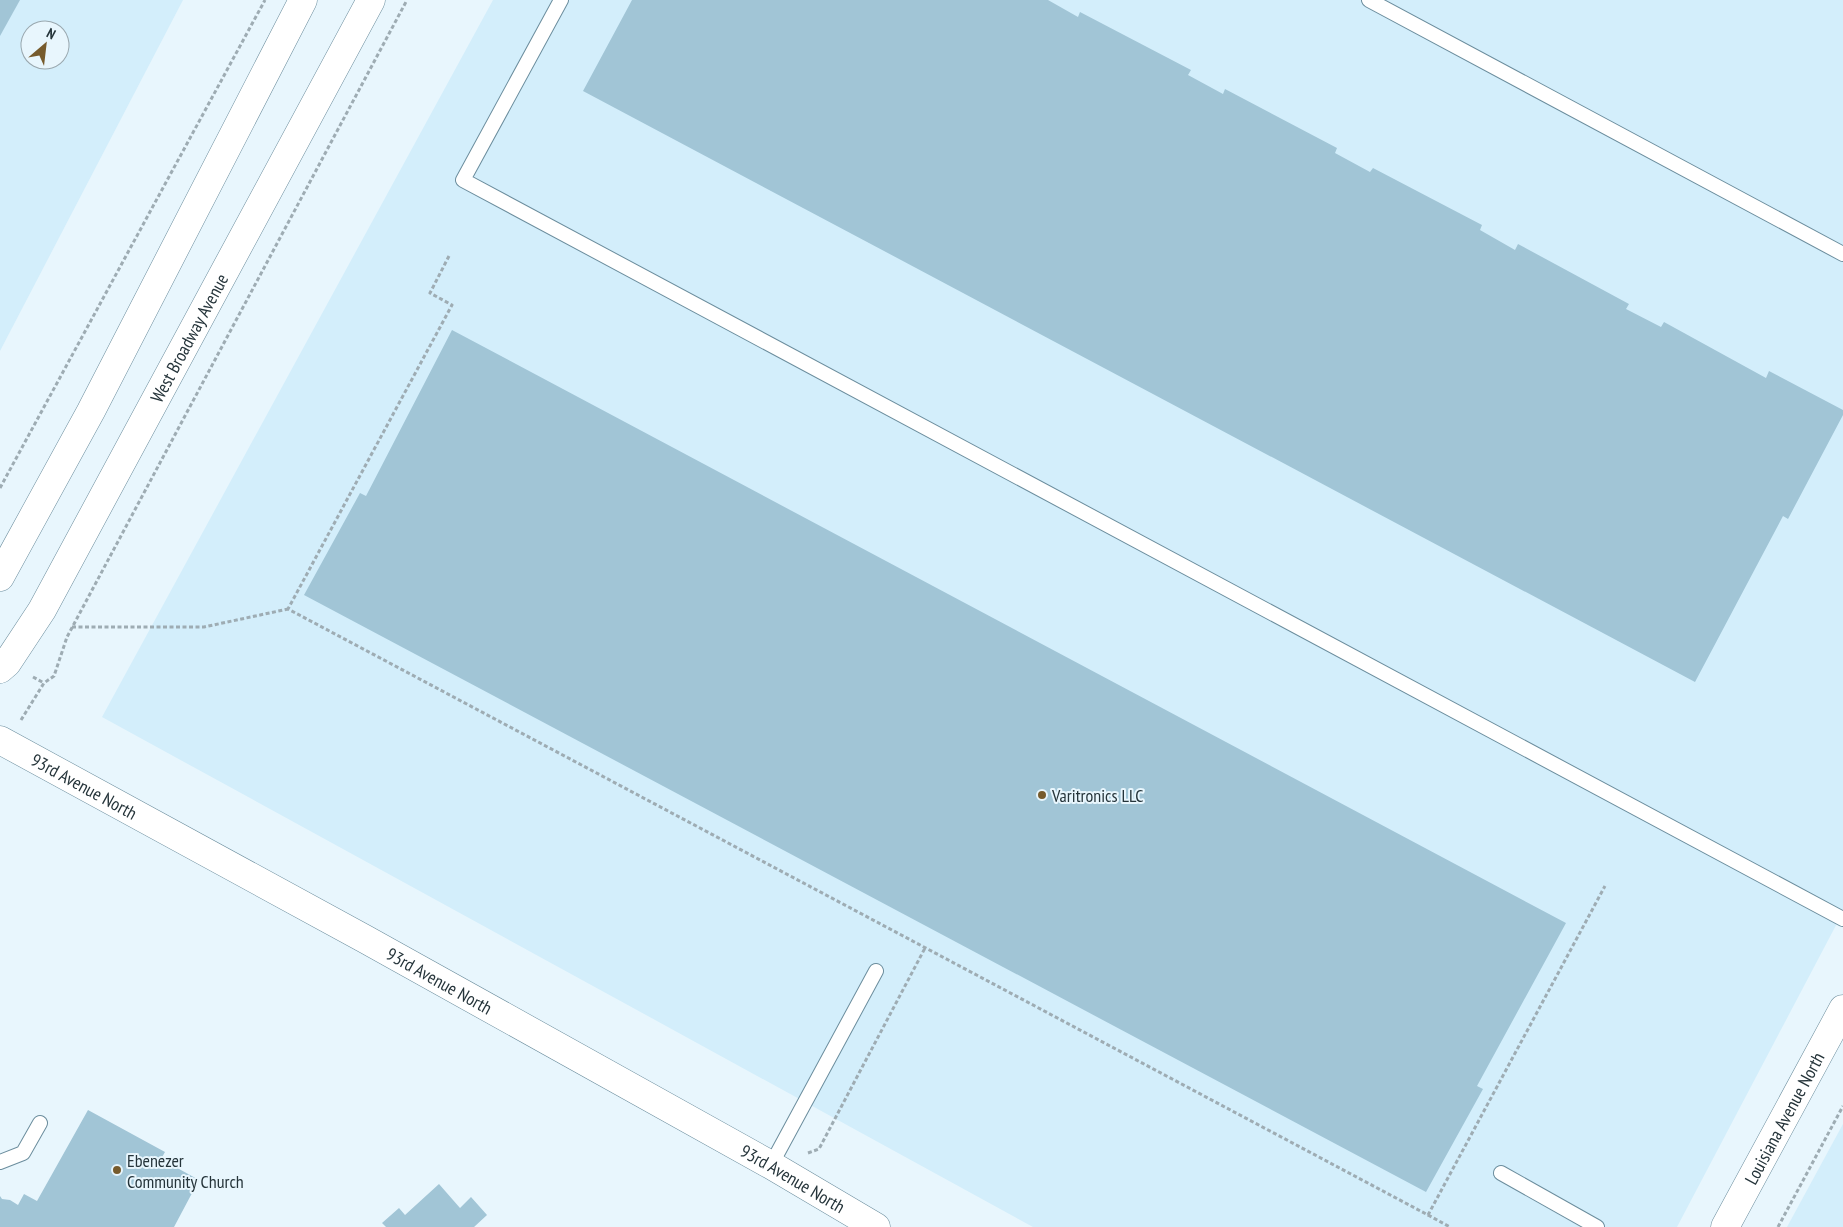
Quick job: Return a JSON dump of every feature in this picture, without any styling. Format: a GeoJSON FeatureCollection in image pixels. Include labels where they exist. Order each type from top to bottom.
{"type":"FeatureCollection","features":[{"type":"Feature","properties":{"kind":"main road"},"geometry":{"type":"LineString","coordinates":[[0,577],[91,411],[303,0]]}},
{"type":"Feature","properties":{"kind":"main road","name":"West Broadway Avenue"},"geometry":{"type":"LineString","coordinates":[[0,669],[7,663],[42,610],[371,0]]}},
{"type":"Feature","properties":{"kind":"main road","name":"93rd Avenue North"},"geometry":{"type":"LineString","coordinates":[[0,740],[365,939],[771,1165],[876,1227]]}},
{"type":"Feature","properties":{"kind":"main road","name":"Louisiana Avenue North"},"geometry":{"type":"LineString","coordinates":[[1726,1227],[1843,1009]]}},
{"type":"Feature","properties":{"kind":"lane"},"geometry":{"type":"LineString","coordinates":[[562,0],[463,180],[1843,919]]}},
{"type":"Feature","properties":{"kind":"lane"},"geometry":{"type":"LineString","coordinates":[[1369,0],[1843,254]]}},
{"type":"Feature","properties":{"kind":"lane"},"geometry":{"type":"LineString","coordinates":[[771,1165],[876,971]]}},
{"type":"Feature","properties":{"kind":"lane"},"geometry":{"type":"LineString","coordinates":[[0,1162],[23,1153],[40,1123]]}},
{"type":"Feature","properties":{"kind":"lane"},"geometry":{"type":"LineString","coordinates":[[1501,1173],[1597,1227]]}},
{"type":"Feature","properties":{"kind":"path"},"geometry":{"type":"LineString","coordinates":[[0,488],[265,0]]}},
{"type":"Feature","properties":{"kind":"path"},"geometry":{"type":"LineString","coordinates":[[44,683],[54,676],[72,627],[407,0]]}},
{"type":"Feature","properties":{"kind":"path"},"geometry":{"type":"LineString","coordinates":[[288,609],[452,306],[430,294],[449,256]]}},
{"type":"Feature","properties":{"kind":"path"},"geometry":{"type":"LineString","coordinates":[[72,627],[204,627],[288,609],[1450,1227]]}},
{"type":"Feature","properties":{"kind":"path"},"geometry":{"type":"LineString","coordinates":[[1428,1215],[1605,886]]}},
{"type":"Feature","properties":{"kind":"path"},"geometry":{"type":"LineString","coordinates":[[771,1165],[820,1149],[925,948]]}},
{"type":"Feature","properties":{"kind":"path"},"geometry":{"type":"LineString","coordinates":[[1778,1227],[1843,1106]]}},
{"type":"Feature","properties":{"kind":"shaded area"},"geometry":{"type":"Polygon","coordinates":[[[0,0],[183,0],[0,351],[0,0]]]}},
{"type":"Feature","properties":{"kind":"shaded area"},"geometry":{"type":"Polygon","coordinates":[[[493,0],[1843,0],[1843,912],[1677,1227],[1033,1227],[102,717],[493,0]]]}},
{"type":"Feature","properties":{"kind":"shaded area"},"geometry":{"type":"Polygon","coordinates":[[[1843,1124],[1843,1227],[1787,1227],[1843,1124]]]}},
{"type":"Feature","properties":{"kind":"building"},"geometry":{"type":"Polygon","coordinates":[[[0,0],[20,0],[0,36],[0,0]]]}},
{"type":"Feature","properties":{"kind":"building"},"geometry":{"type":"Polygon","coordinates":[[[632,0],[1048,0],[1078,17],[1080,12],[1191,70],[1188,75],[1223,94],[1225,89],[1337,148],[1335,153],[1370,172],[1373,168],[1482,225],[1480,230],[1515,250],[1518,244],[1629,304],[1626,309],[1661,327],[1664,322],[1766,378],[1769,371],[1843,410],[1843,415],[1788,519],[1783,516],[1695,682],[583,91],[632,0]]]}},
{"type":"Feature","properties":{"kind":"building"},"geometry":{"type":"Polygon","coordinates":[[[452,330],[1566,923],[1477,1086],[1483,1089],[1426,1192],[304,595],[360,493],[366,496],[452,330]]]}},
{"type":"Feature","properties":{"kind":"building","name":"Ebenezer Community Church"},"geometry":{"type":"Polygon","coordinates":[[[88,1110],[165,1152],[161,1159],[199,1180],[174,1227],[0,1227],[0,1196],[2,1199],[10,1200],[18,1205],[24,1194],[37,1201],[88,1110]]]}},
{"type":"Feature","properties":{"kind":"building"},"geometry":{"type":"Polygon","coordinates":[[[439,1184],[460,1208],[471,1197],[487,1215],[474,1227],[386,1227],[382,1223],[399,1208],[405,1215],[439,1184]]]}},
{"type":"Feature","properties":{"kind":"place","name":"Varitronics LLC"},"geometry":{"type":"Point","coordinates":[1042,795]}},
{"type":"Feature","properties":{"kind":"place","name":"Ebenezer Community Church"},"geometry":{"type":"Point","coordinates":[117,1170]}}]}
